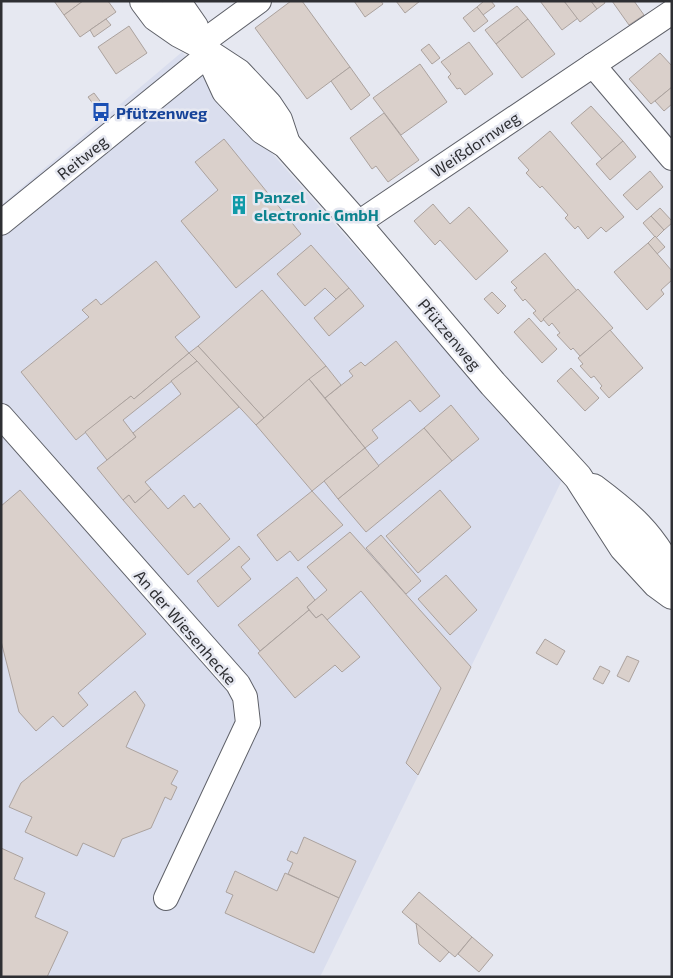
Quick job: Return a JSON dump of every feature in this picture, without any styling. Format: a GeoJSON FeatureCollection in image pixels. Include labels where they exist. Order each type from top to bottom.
{"type":"FeatureCollection","features":[{"type":"Feature","properties":{"kind":"street"},"geometry":{"type":"LineString","coordinates":[[144,1],[156,17],[204,49]]}},
{"type":"Feature","properties":{"kind":"street","name":"Pfützenweg"},"geometry":{"type":"LineString","coordinates":[[176,1],[194,27],[226,91],[263,130],[286,144],[357,224],[493,384],[578,476],[628,514],[650,538],[672,575]]}},
{"type":"Feature","properties":{"kind":"street","name":"Reitweg"},"geometry":{"type":"LineString","coordinates":[[1,223],[259,1]]}},
{"type":"Feature","properties":{"kind":"street","name":"Weißdornweg"},"geometry":{"type":"LineString","coordinates":[[357,224],[672,12]]}},
{"type":"Feature","properties":{"kind":"street"},"geometry":{"type":"LineString","coordinates":[[593,64],[672,158]]}},
{"type":"Feature","properties":{"kind":"street","name":"An der Wiesenhecke"},"geometry":{"type":"LineString","coordinates":[[1,416],[231,677],[245,697],[248,723],[166,898]]}},
{"type":"Feature","properties":{"kind":"street","name":"Pfützenweg"},"geometry":{"type":"LineString","coordinates":[[578,476],[623,547],[657,584],[672,595]]}},
{"type":"Feature","properties":{"kind":"shaded area"},"geometry":{"type":"Polygon","coordinates":[[[182,52],[562,480],[320,977],[1,977],[1,205],[182,52]]]}},
{"type":"Feature","properties":{"kind":"building"},"geometry":{"type":"Polygon","coordinates":[[[54,1],[83,1],[64,15],[54,1]]]}},
{"type":"Feature","properties":{"kind":"building"},"geometry":{"type":"Polygon","coordinates":[[[83,1],[108,1],[116,12],[80,37],[64,15],[83,1]]]}},
{"type":"Feature","properties":{"kind":"building"},"geometry":{"type":"Polygon","coordinates":[[[291,1],[302,1],[350,67],[307,99],[255,28],[291,1]]]}},
{"type":"Feature","properties":{"kind":"building"},"geometry":{"type":"Polygon","coordinates":[[[354,1],[381,1],[383,4],[365,17],[354,1]]]}},
{"type":"Feature","properties":{"kind":"building"},"geometry":{"type":"Polygon","coordinates":[[[396,1],[420,1],[405,13],[396,1]]]}},
{"type":"Feature","properties":{"kind":"building"},"geometry":{"type":"Polygon","coordinates":[[[484,1],[491,1],[495,6],[483,15],[477,7],[484,1]]]}},
{"type":"Feature","properties":{"kind":"building"},"geometry":{"type":"Polygon","coordinates":[[[540,1],[564,1],[578,18],[562,30],[540,1]]]}},
{"type":"Feature","properties":{"kind":"building"},"geometry":{"type":"Polygon","coordinates":[[[564,1],[591,1],[597,9],[580,22],[564,1]]]}},
{"type":"Feature","properties":{"kind":"building"},"geometry":{"type":"Polygon","coordinates":[[[591,1],[604,1],[605,3],[597,9],[591,1]]]}},
{"type":"Feature","properties":{"kind":"building"},"geometry":{"type":"Polygon","coordinates":[[[612,1],[634,1],[644,15],[629,25],[612,1]]]}},
{"type":"Feature","properties":{"kind":"building"},"geometry":{"type":"Polygon","coordinates":[[[517,6],[528,19],[496,44],[485,30],[517,6]]]}},
{"type":"Feature","properties":{"kind":"building"},"geometry":{"type":"Polygon","coordinates":[[[477,7],[488,21],[474,32],[463,18],[477,7]]]}},
{"type":"Feature","properties":{"kind":"building"},"geometry":{"type":"Polygon","coordinates":[[[106,19],[111,25],[94,37],[90,30],[106,19]]]}},
{"type":"Feature","properties":{"kind":"building"},"geometry":{"type":"Polygon","coordinates":[[[528,19],[555,54],[522,78],[496,44],[528,19]]]}},
{"type":"Feature","properties":{"kind":"building"},"geometry":{"type":"Polygon","coordinates":[[[129,26],[147,53],[116,74],[98,47],[129,26]]]}},
{"type":"Feature","properties":{"kind":"building"},"geometry":{"type":"Polygon","coordinates":[[[469,42],[493,74],[465,95],[460,88],[457,89],[448,77],[451,74],[441,62],[469,42]]]}},
{"type":"Feature","properties":{"kind":"building"},"geometry":{"type":"Polygon","coordinates":[[[429,44],[440,58],[432,64],[421,50],[429,44]]]}},
{"type":"Feature","properties":{"kind":"building"},"geometry":{"type":"Polygon","coordinates":[[[660,53],[672,66],[672,87],[651,104],[629,79],[660,53]]]}},
{"type":"Feature","properties":{"kind":"building"},"geometry":{"type":"Polygon","coordinates":[[[420,64],[447,102],[401,135],[373,98],[420,64]]]}},
{"type":"Feature","properties":{"kind":"building"},"geometry":{"type":"Polygon","coordinates":[[[350,67],[370,95],[351,110],[331,81],[350,67]]]}},
{"type":"Feature","properties":{"kind":"building"},"geometry":{"type":"Polygon","coordinates":[[[672,87],[672,104],[664,111],[655,101],[672,87]]]}},
{"type":"Feature","properties":{"kind":"building"},"geometry":{"type":"Polygon","coordinates":[[[94,93],[100,101],[94,105],[88,97],[94,93]]]}},
{"type":"Feature","properties":{"kind":"building"},"geometry":{"type":"Polygon","coordinates":[[[591,106],[623,141],[602,159],[571,123],[591,106]]]}},
{"type":"Feature","properties":{"kind":"building"},"geometry":{"type":"Polygon","coordinates":[[[384,113],[419,160],[388,182],[376,166],[372,169],[350,138],[384,113]]]}},
{"type":"Feature","properties":{"kind":"building"},"geometry":{"type":"Polygon","coordinates":[[[550,131],[624,217],[606,232],[601,227],[588,239],[578,226],[575,229],[565,218],[568,215],[542,186],[540,188],[526,173],[529,170],[518,158],[550,131]]]}},
{"type":"Feature","properties":{"kind":"building","name":"Panzel electronic GmbH"},"geometry":{"type":"Polygon","coordinates":[[[224,139],[301,234],[236,288],[181,221],[218,190],[195,162],[224,139]]]}},
{"type":"Feature","properties":{"kind":"building"},"geometry":{"type":"Polygon","coordinates":[[[623,141],[636,157],[610,180],[596,164],[623,141]]]}},
{"type":"Feature","properties":{"kind":"building"},"geometry":{"type":"Polygon","coordinates":[[[650,171],[663,187],[637,210],[623,195],[650,171]]]}},
{"type":"Feature","properties":{"kind":"building"},"geometry":{"type":"Polygon","coordinates":[[[433,204],[450,224],[469,207],[508,251],[476,280],[440,240],[435,245],[414,221],[433,204]]]}},
{"type":"Feature","properties":{"kind":"building"},"geometry":{"type":"Polygon","coordinates":[[[660,208],[672,221],[664,230],[651,216],[660,208]]]}},
{"type":"Feature","properties":{"kind":"building"},"geometry":{"type":"Polygon","coordinates":[[[651,216],[664,230],[656,238],[643,223],[651,216]]]}},
{"type":"Feature","properties":{"kind":"building"},"geometry":{"type":"Polygon","coordinates":[[[655,236],[665,247],[657,254],[648,243],[655,236]]]}},
{"type":"Feature","properties":{"kind":"building"},"geometry":{"type":"Polygon","coordinates":[[[648,243],[672,271],[672,280],[661,290],[664,294],[647,310],[614,272],[648,243]]]}},
{"type":"Feature","properties":{"kind":"building"},"geometry":{"type":"Polygon","coordinates":[[[311,245],[349,288],[336,299],[325,288],[305,306],[277,274],[311,245]]]}},
{"type":"Feature","properties":{"kind":"building"},"geometry":{"type":"Polygon","coordinates":[[[545,253],[577,291],[541,322],[533,313],[536,311],[525,299],[523,301],[514,290],[517,288],[511,282],[545,253]]]}},
{"type":"Feature","properties":{"kind":"building"},"geometry":{"type":"Polygon","coordinates":[[[156,261],[200,317],[175,337],[189,353],[134,399],[131,396],[76,440],[21,372],[89,317],[82,310],[96,299],[101,305],[156,261]]]}},
{"type":"Feature","properties":{"kind":"building"},"geometry":{"type":"Polygon","coordinates":[[[349,288],[364,306],[329,336],[314,318],[349,288]]]}},
{"type":"Feature","properties":{"kind":"building"},"geometry":{"type":"Polygon","coordinates":[[[578,289],[613,328],[580,356],[573,348],[571,350],[557,335],[560,333],[552,323],[549,326],[543,319],[578,289]]]}},
{"type":"Feature","properties":{"kind":"building"},"geometry":{"type":"Polygon","coordinates":[[[262,290],[326,366],[264,418],[198,346],[262,290]]]}},
{"type":"Feature","properties":{"kind":"building"},"geometry":{"type":"Polygon","coordinates":[[[492,292],[506,306],[498,314],[484,299],[492,292]]]}},
{"type":"Feature","properties":{"kind":"building"},"geometry":{"type":"Polygon","coordinates":[[[529,318],[557,349],[542,363],[514,332],[529,318]]]}},
{"type":"Feature","properties":{"kind":"building"},"geometry":{"type":"Polygon","coordinates":[[[610,330],[643,368],[609,398],[600,388],[602,386],[594,376],[591,378],[580,366],[583,364],[578,358],[610,330]]]}},
{"type":"Feature","properties":{"kind":"building"},"geometry":{"type":"Polygon","coordinates":[[[396,341],[440,396],[420,412],[410,400],[372,430],[378,438],[365,448],[325,398],[353,376],[349,371],[361,362],[365,366],[396,341]]]}},
{"type":"Feature","properties":{"kind":"building"},"geometry":{"type":"Polygon","coordinates":[[[198,346],[264,418],[256,425],[189,353],[198,346]]]}},
{"type":"Feature","properties":{"kind":"building"},"geometry":{"type":"Polygon","coordinates":[[[189,353],[197,361],[123,420],[136,437],[107,460],[85,432],[131,396],[134,399],[189,353]]]}},
{"type":"Feature","properties":{"kind":"building"},"geometry":{"type":"Polygon","coordinates":[[[197,361],[239,407],[145,482],[151,489],[135,503],[129,495],[123,500],[97,468],[136,437],[133,433],[181,394],[171,381],[197,361]]]}},
{"type":"Feature","properties":{"kind":"building"},"geometry":{"type":"Polygon","coordinates":[[[326,366],[341,385],[325,398],[309,379],[326,366]]]}},
{"type":"Feature","properties":{"kind":"building"},"geometry":{"type":"Polygon","coordinates":[[[571,368],[599,398],[585,411],[557,381],[571,368]]]}},
{"type":"Feature","properties":{"kind":"building"},"geometry":{"type":"Polygon","coordinates":[[[309,379],[365,448],[312,491],[256,425],[309,379]]]}},
{"type":"Feature","properties":{"kind":"building"},"geometry":{"type":"Polygon","coordinates":[[[451,405],[479,439],[452,461],[424,428],[451,405]]]}},
{"type":"Feature","properties":{"kind":"building"},"geometry":{"type":"Polygon","coordinates":[[[424,428],[452,461],[366,532],[338,499],[424,428]]]}},
{"type":"Feature","properties":{"kind":"building"},"geometry":{"type":"Polygon","coordinates":[[[365,448],[379,466],[338,499],[324,481],[365,448]]]}},
{"type":"Feature","properties":{"kind":"building"},"geometry":{"type":"Polygon","coordinates":[[[151,489],[168,509],[184,495],[194,508],[200,503],[230,539],[188,575],[123,500],[129,495],[135,503],[151,489]]]}},
{"type":"Feature","properties":{"kind":"building"},"geometry":{"type":"Polygon","coordinates":[[[20,490],[146,634],[78,693],[88,705],[63,727],[53,716],[36,731],[19,712],[1,641],[1,506],[20,490]]]}},
{"type":"Feature","properties":{"kind":"building"},"geometry":{"type":"Polygon","coordinates":[[[440,490],[471,527],[418,573],[386,536],[440,490]]]}},
{"type":"Feature","properties":{"kind":"building"},"geometry":{"type":"Polygon","coordinates":[[[312,491],[343,525],[298,561],[290,551],[277,561],[257,535],[312,491]]]}},
{"type":"Feature","properties":{"kind":"building"},"geometry":{"type":"Polygon","coordinates":[[[350,532],[471,667],[418,775],[406,763],[441,688],[361,591],[327,620],[322,614],[316,618],[307,607],[327,590],[307,567],[350,532]]]}},
{"type":"Feature","properties":{"kind":"building"},"geometry":{"type":"Polygon","coordinates":[[[381,535],[421,581],[406,594],[366,548],[381,535]]]}},
{"type":"Feature","properties":{"kind":"building"},"geometry":{"type":"Polygon","coordinates":[[[239,546],[250,559],[241,567],[251,579],[218,607],[197,581],[239,546]]]}},
{"type":"Feature","properties":{"kind":"building"},"geometry":{"type":"Polygon","coordinates":[[[446,575],[477,610],[450,635],[418,599],[446,575]]]}},
{"type":"Feature","properties":{"kind":"building"},"geometry":{"type":"Polygon","coordinates":[[[297,577],[315,600],[307,607],[309,610],[260,651],[238,625],[297,577]]]}},
{"type":"Feature","properties":{"kind":"building"},"geometry":{"type":"Polygon","coordinates":[[[309,610],[316,618],[322,614],[360,657],[342,672],[335,665],[295,698],[258,653],[309,610]]]}},
{"type":"Feature","properties":{"kind":"building"},"geometry":{"type":"Polygon","coordinates":[[[545,639],[565,651],[557,665],[536,653],[545,639]]]}},
{"type":"Feature","properties":{"kind":"building"},"geometry":{"type":"Polygon","coordinates":[[[627,656],[639,661],[629,682],[617,676],[627,656]]]}},
{"type":"Feature","properties":{"kind":"building"},"geometry":{"type":"Polygon","coordinates":[[[600,666],[610,671],[603,684],[593,679],[600,666]]]}},
{"type":"Feature","properties":{"kind":"building"},"geometry":{"type":"Polygon","coordinates":[[[135,691],[145,705],[126,747],[178,771],[171,784],[177,787],[171,800],[165,797],[151,828],[122,839],[114,857],[83,843],[77,856],[25,832],[32,817],[9,807],[21,783],[135,691]]]}},
{"type":"Feature","properties":{"kind":"building"},"geometry":{"type":"Polygon","coordinates":[[[304,837],[356,861],[339,898],[288,874],[293,863],[287,860],[291,851],[297,854],[304,837]]]}},
{"type":"Feature","properties":{"kind":"building"},"geometry":{"type":"Polygon","coordinates":[[[1,848],[23,858],[14,879],[45,893],[35,917],[68,932],[47,977],[1,977],[1,848]]]}},
{"type":"Feature","properties":{"kind":"building"},"geometry":{"type":"Polygon","coordinates":[[[235,871],[277,891],[285,873],[339,898],[314,953],[225,913],[233,895],[226,892],[235,871]]]}},
{"type":"Feature","properties":{"kind":"building"},"geometry":{"type":"Polygon","coordinates":[[[419,892],[472,937],[455,957],[402,912],[419,892]]]}},
{"type":"Feature","properties":{"kind":"building"},"geometry":{"type":"Polygon","coordinates":[[[416,923],[449,952],[440,962],[419,944],[416,923]]]}},
{"type":"Feature","properties":{"kind":"building"},"geometry":{"type":"Polygon","coordinates":[[[472,937],[493,955],[479,972],[458,954],[472,937]]]}},
{"type":"Feature","properties":{"kind":"place","name":"Pfützenweg"},"geometry":{"type":"Point","coordinates":[101,112]}},
{"type":"Feature","properties":{"kind":"place","name":"Panzel electronic GmbH"},"geometry":{"type":"Point","coordinates":[239,205]}}]}
